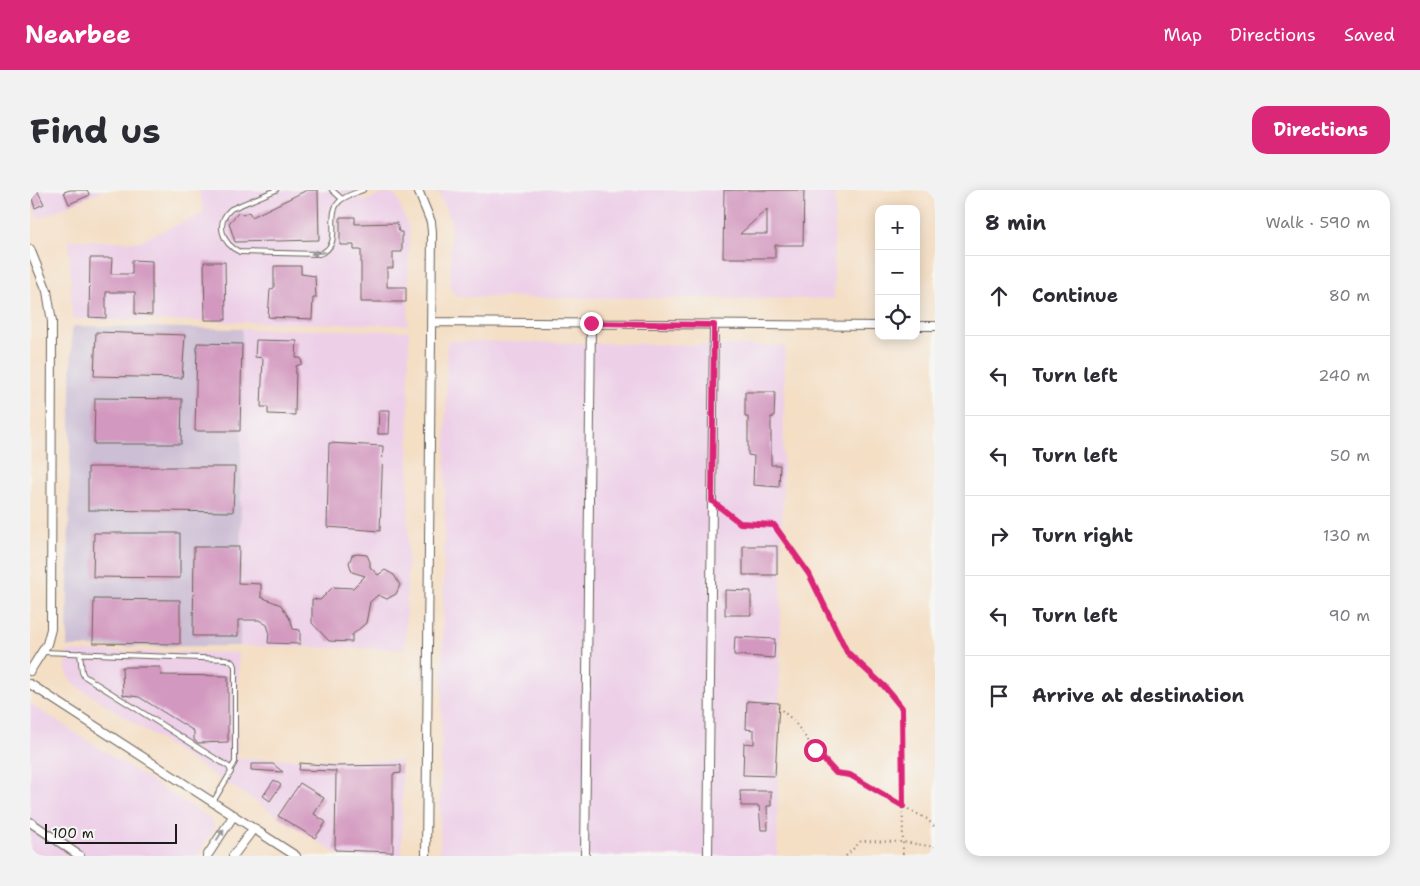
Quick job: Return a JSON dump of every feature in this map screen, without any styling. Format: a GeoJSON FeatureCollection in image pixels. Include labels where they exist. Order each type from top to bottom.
{"type":"FeatureCollection","features":[{"type":"Feature","properties":{"kind":"street"},"geometry":{"type":"LineString","coordinates":[[418,190],[431,222],[432,232],[426,856]]}},
{"type":"Feature","properties":{"kind":"street"},"geometry":{"type":"LineString","coordinates":[[30,249],[47,291],[52,322],[51,629],[43,652],[30,671]]}},
{"type":"Feature","properties":{"kind":"street"},"geometry":{"type":"LineString","coordinates":[[432,322],[875,326]]}},
{"type":"Feature","properties":{"kind":"street"},"geometry":{"type":"LineString","coordinates":[[585,856],[591,323]]}},
{"type":"Feature","properties":{"kind":"street"},"geometry":{"type":"LineString","coordinates":[[708,856],[714,325]]}},
{"type":"Feature","properties":{"kind":"street"},"geometry":{"type":"LineString","coordinates":[[920,326],[935,326]]}},
{"type":"Feature","properties":{"kind":"street"},"geometry":{"type":"LineString","coordinates":[[30,684],[234,814],[296,856]]}},
{"type":"Feature","properties":{"kind":"street"},"geometry":{"type":"LineString","coordinates":[[207,856],[234,814]]}},
{"type":"Feature","properties":{"kind":"street"},"geometry":{"type":"LineString","coordinates":[[30,822],[80,856]]}},
{"type":"Feature","properties":{"kind":"street"},"geometry":{"type":"LineString","coordinates":[[234,856],[254,828]]}},
{"type":"Feature","properties":{"kind":"lane"},"geometry":{"type":"LineString","coordinates":[[276,190],[231,209],[226,214],[221,226],[222,232],[230,246],[240,252],[319,254],[327,252],[332,245],[335,208],[342,199],[363,190]]}},
{"type":"Feature","properties":{"kind":"lane"},"geometry":{"type":"LineString","coordinates":[[332,190],[342,199]]}},
{"type":"Feature","properties":{"kind":"lane"},"geometry":{"type":"LineString","coordinates":[[43,652],[226,659],[231,661],[234,666],[234,762],[228,778],[213,802]]}},
{"type":"Feature","properties":{"kind":"lane"},"geometry":{"type":"LineString","coordinates":[[80,653],[84,676],[230,766],[231,769]]}},
{"type":"Feature","properties":{"kind":"path"},"geometry":{"type":"LineString","coordinates":[[712,501],[740,523],[774,525],[809,574],[847,652],[884,686],[902,708],[903,856]]}},
{"type":"Feature","properties":{"kind":"path"},"geometry":{"type":"LineString","coordinates":[[778,707],[792,720],[836,773],[850,775],[927,819],[935,827]]}},
{"type":"Feature","properties":{"kind":"path"},"geometry":{"type":"LineString","coordinates":[[846,856],[861,841],[904,842],[935,847]]}},
{"type":"Feature","properties":{"kind":"shaded area"},"geometry":{"type":"Polygon","coordinates":[[[30,190],[104,190],[38,219],[30,200],[30,190]]]}},
{"type":"Feature","properties":{"kind":"shaded area"},"geometry":{"type":"Polygon","coordinates":[[[199,190],[357,190],[362,202],[386,193],[396,196],[409,228],[408,325],[72,319],[69,240],[137,242],[204,213],[199,190]]]}},
{"type":"Feature","properties":{"kind":"shaded area"},"geometry":{"type":"Polygon","coordinates":[[[437,190],[835,190],[834,299],[457,297],[450,288],[451,221],[437,190]]]}},
{"type":"Feature","properties":{"kind":"shaded area"},"geometry":{"type":"Polygon","coordinates":[[[72,326],[242,329],[240,646],[67,647],[72,326]]]}},
{"type":"Feature","properties":{"kind":"shaded area"},"geometry":{"type":"Polygon","coordinates":[[[242,329],[409,331],[408,543],[405,649],[240,646],[242,329]]]}},
{"type":"Feature","properties":{"kind":"shaded area"},"geometry":{"type":"Polygon","coordinates":[[[447,341],[785,346],[777,856],[438,856],[440,848],[447,341]]]}},
{"type":"Feature","properties":{"kind":"shaded area"},"geometry":{"type":"Polygon","coordinates":[[[67,651],[239,653],[237,758],[402,761],[402,856],[340,856],[72,683],[66,670],[67,651]]]}},
{"type":"Feature","properties":{"kind":"shaded area"},"geometry":{"type":"Polygon","coordinates":[[[30,704],[211,819],[215,827],[199,853],[203,856],[30,856],[30,704]]]}},
{"type":"Feature","properties":{"kind":"building"},"geometry":{"type":"Polygon","coordinates":[[[37,190],[44,204],[35,208],[30,193],[37,190]]]}},
{"type":"Feature","properties":{"kind":"building"},"geometry":{"type":"Polygon","coordinates":[[[87,190],[90,195],[69,204],[64,192],[87,190]]]}},
{"type":"Feature","properties":{"kind":"building"},"geometry":{"type":"Polygon","coordinates":[[[307,190],[318,190],[319,240],[235,242],[229,223],[239,212],[243,215],[249,212],[252,217],[307,190]]]}},
{"type":"Feature","properties":{"kind":"building"},"geometry":{"type":"Polygon","coordinates":[[[724,190],[804,190],[803,245],[775,245],[775,258],[723,258],[724,190]],[[767,209],[740,234],[767,234],[767,209]]]}},
{"type":"Feature","properties":{"kind":"building"},"geometry":{"type":"Polygon","coordinates":[[[340,217],[355,217],[355,224],[397,223],[399,232],[402,232],[402,252],[393,252],[393,268],[387,268],[387,287],[406,287],[406,302],[361,302],[361,250],[354,250],[354,245],[340,245],[340,217]]]}},
{"type":"Feature","properties":{"kind":"building"},"geometry":{"type":"Polygon","coordinates":[[[90,258],[112,258],[111,274],[132,274],[132,260],[152,261],[152,315],[135,314],[135,292],[106,292],[106,318],[89,317],[90,258]]]}},
{"type":"Feature","properties":{"kind":"building"},"geometry":{"type":"Polygon","coordinates":[[[204,262],[225,262],[226,320],[205,320],[204,262]]]}},
{"type":"Feature","properties":{"kind":"building"},"geometry":{"type":"Polygon","coordinates":[[[274,266],[301,266],[301,274],[315,276],[316,298],[313,298],[312,319],[268,317],[270,290],[274,288],[274,266]]]}},
{"type":"Feature","properties":{"kind":"building"},"geometry":{"type":"Polygon","coordinates":[[[96,332],[185,335],[182,378],[94,376],[96,332]]]}},
{"type":"Feature","properties":{"kind":"building"},"geometry":{"type":"Polygon","coordinates":[[[256,340],[297,341],[296,358],[301,358],[302,364],[296,366],[295,415],[268,414],[268,407],[261,407],[263,358],[255,357],[256,340]]]}},
{"type":"Feature","properties":{"kind":"building"},"geometry":{"type":"Polygon","coordinates":[[[197,343],[242,344],[240,431],[195,431],[197,343]]]}},
{"type":"Feature","properties":{"kind":"building"},"geometry":{"type":"Polygon","coordinates":[[[745,392],[775,392],[774,417],[771,417],[771,465],[780,465],[779,487],[753,485],[754,456],[748,455],[748,417],[745,417],[745,392]]]}},
{"type":"Feature","properties":{"kind":"building"},"geometry":{"type":"Polygon","coordinates":[[[95,398],[182,399],[181,444],[94,444],[95,398]]]}},
{"type":"Feature","properties":{"kind":"building"},"geometry":{"type":"Polygon","coordinates":[[[379,410],[390,410],[389,434],[378,434],[379,410]]]}},
{"type":"Feature","properties":{"kind":"building"},"geometry":{"type":"Polygon","coordinates":[[[329,443],[383,446],[380,531],[327,527],[329,443]]]}},
{"type":"Feature","properties":{"kind":"building"},"geometry":{"type":"Polygon","coordinates":[[[88,467],[235,467],[233,512],[88,510],[88,467]]]}},
{"type":"Feature","properties":{"kind":"building"},"geometry":{"type":"Polygon","coordinates":[[[94,533],[180,533],[180,578],[93,577],[94,533]]]}},
{"type":"Feature","properties":{"kind":"building"},"geometry":{"type":"Polygon","coordinates":[[[743,546],[777,546],[777,575],[743,575],[743,546]]]}},
{"type":"Feature","properties":{"kind":"building"},"geometry":{"type":"Polygon","coordinates":[[[194,547],[239,547],[238,583],[261,584],[261,597],[281,605],[291,621],[293,629],[300,630],[300,644],[268,643],[269,631],[267,625],[259,620],[238,620],[238,636],[193,636],[194,547]]]}},
{"type":"Feature","properties":{"kind":"building"},"geometry":{"type":"Polygon","coordinates":[[[352,555],[367,555],[370,567],[378,575],[385,570],[394,575],[400,585],[396,594],[387,599],[378,595],[370,602],[366,623],[352,635],[352,642],[329,641],[312,623],[312,599],[320,600],[333,587],[353,588],[365,576],[352,572],[349,563],[352,555]]]}},
{"type":"Feature","properties":{"kind":"building"},"geometry":{"type":"Polygon","coordinates":[[[725,590],[751,591],[751,615],[725,615],[725,590]]]}},
{"type":"Feature","properties":{"kind":"building"},"geometry":{"type":"Polygon","coordinates":[[[94,599],[180,600],[180,644],[93,643],[94,599]]]}},
{"type":"Feature","properties":{"kind":"building"},"geometry":{"type":"Polygon","coordinates":[[[735,637],[775,639],[774,658],[734,655],[735,637]]]}},
{"type":"Feature","properties":{"kind":"building"},"geometry":{"type":"Polygon","coordinates":[[[122,667],[160,667],[161,675],[228,676],[228,742],[198,743],[194,740],[194,731],[139,697],[123,695],[122,667]]]}},
{"type":"Feature","properties":{"kind":"building"},"geometry":{"type":"Polygon","coordinates":[[[747,701],[779,703],[775,776],[743,775],[744,743],[754,744],[754,730],[746,729],[747,701]]]}},
{"type":"Feature","properties":{"kind":"building"},"geometry":{"type":"Polygon","coordinates":[[[300,763],[335,766],[401,765],[401,773],[393,774],[393,852],[335,850],[336,771],[299,770],[300,763]]]}},
{"type":"Feature","properties":{"kind":"building"},"geometry":{"type":"Polygon","coordinates":[[[251,764],[273,764],[283,772],[251,770],[251,764]]]}},
{"type":"Feature","properties":{"kind":"building"},"geometry":{"type":"Polygon","coordinates":[[[274,780],[281,785],[270,801],[263,796],[274,780]]]}},
{"type":"Feature","properties":{"kind":"building"},"geometry":{"type":"Polygon","coordinates":[[[300,783],[324,798],[314,814],[326,822],[315,838],[278,816],[300,783]]]}},
{"type":"Feature","properties":{"kind":"building"},"geometry":{"type":"Polygon","coordinates":[[[740,791],[771,791],[771,806],[767,806],[768,830],[761,830],[759,806],[741,806],[740,791]]]}},
{"type":"Feature","properties":{"kind":"route"},"geometry":{"type":"LineString","coordinates":[[591,323],[714,325],[712,501],[740,523],[774,525],[809,574],[847,652],[884,686],[902,708],[903,806],[850,775],[836,773],[815,750]]}}]}
